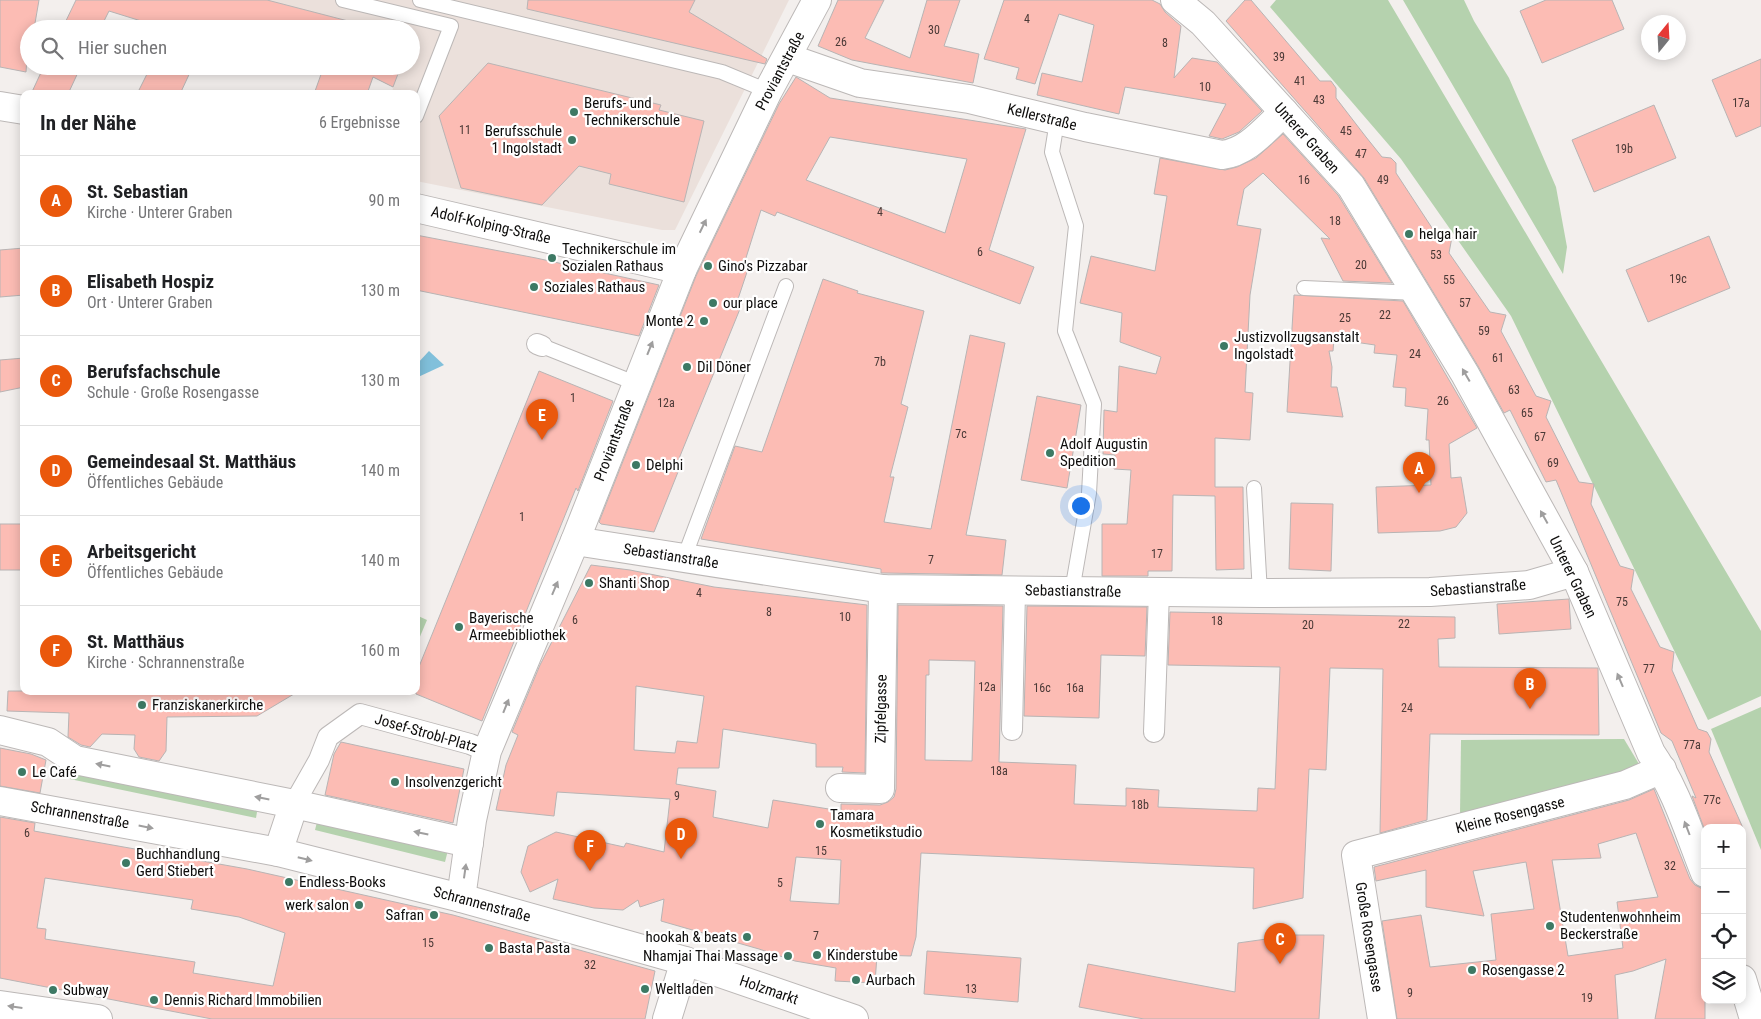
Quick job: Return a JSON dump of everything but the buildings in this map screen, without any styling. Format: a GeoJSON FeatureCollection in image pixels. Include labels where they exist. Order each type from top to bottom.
{"type":"FeatureCollection","features":[{"type":"Feature","properties":{"kind":"street","name":"Proviantstraße"},"geometry":{"type":"LineString","coordinates":[[461,898],[469,843],[487,751],[575,540],[635,383],[682,270],[768,91],[788,58],[817,0]]}},
{"type":"Feature","properties":{"kind":"street","name":"Unterer Graben"},"geometry":{"type":"LineString","coordinates":[[1175,0],[1203,24],[1351,186],[1418,293],[1466,374],[1574,572],[1651,753],[1662,769],[1703,869]]}},
{"type":"Feature","properties":{"kind":"street","name":"Kellerstraße"},"geometry":{"type":"LineString","coordinates":[[788,58],[860,83],[969,99],[1057,121],[1222,155],[1234,153],[1244,148],[1284,112]]}},
{"type":"Feature","properties":{"kind":"street"},"geometry":{"type":"LineString","coordinates":[[0,106],[20,109]]}},
{"type":"Feature","properties":{"kind":"street","name":"Adolf-Kolping-Straße"},"geometry":{"type":"LineString","coordinates":[[420,209],[682,270]]}},
{"type":"Feature","properties":{"kind":"street","name":"Sebastianstraße"},"geometry":{"type":"LineString","coordinates":[[575,540],[883,589],[1260,593],[1460,590],[1529,585],[1574,572]]}},
{"type":"Feature","properties":{"kind":"street","name":"Zipfelgasse"},"geometry":{"type":"LineString","coordinates":[[840,788],[880,789],[883,589]]}},
{"type":"Feature","properties":{"kind":"street"},"geometry":{"type":"LineString","coordinates":[[1012,730],[1016,591]]}},
{"type":"Feature","properties":{"kind":"street"},"geometry":{"type":"LineString","coordinates":[[1154,732],[1158,592]]}},
{"type":"Feature","properties":{"kind":"street","name":"Josef-Strobl-Platz"},"geometry":{"type":"LineString","coordinates":[[294,804],[319,760],[328,737],[360,714],[470,744],[487,751]]}},
{"type":"Feature","properties":{"kind":"street"},"geometry":{"type":"LineString","coordinates":[[0,730],[48,742],[75,760],[294,804],[469,843]]}},
{"type":"Feature","properties":{"kind":"street","name":"Kleine Rosengasse"},"geometry":{"type":"LineString","coordinates":[[1356,854],[1626,785],[1662,769]]}},
{"type":"Feature","properties":{"kind":"street","name":"Schrannenstraße"},"geometry":{"type":"LineString","coordinates":[[0,801],[278,852],[461,898],[685,961]]}},
{"type":"Feature","properties":{"kind":"street"},"geometry":{"type":"LineString","coordinates":[[278,852],[294,804]]}},
{"type":"Feature","properties":{"kind":"street","name":"Große Rosengasse"},"geometry":{"type":"LineString","coordinates":[[1356,854],[1382,1019]]}},
{"type":"Feature","properties":{"kind":"street"},"geometry":{"type":"LineString","coordinates":[[667,1019],[685,961]]}},
{"type":"Feature","properties":{"kind":"street","name":"Holzmarkt"},"geometry":{"type":"LineString","coordinates":[[685,961],[854,1019]]}},
{"type":"Feature","properties":{"kind":"street"},"geometry":{"type":"LineString","coordinates":[[1746,992],[1754,1019]]}},
{"type":"Feature","properties":{"kind":"street"},"geometry":{"type":"LineString","coordinates":[[0,1005],[98,1019]]}},
{"type":"Feature","properties":{"kind":"lane"},"geometry":{"type":"LineString","coordinates":[[343,0],[451,26],[420,106]]}},
{"type":"Feature","properties":{"kind":"lane"},"geometry":{"type":"LineString","coordinates":[[420,0],[722,72],[768,91]]}},
{"type":"Feature","properties":{"kind":"lane"},"geometry":{"type":"LineString","coordinates":[[1057,121],[1052,152],[1076,226],[1065,331],[1094,404],[1089,494],[1072,592]]}},
{"type":"Feature","properties":{"kind":"lane"},"geometry":{"type":"LineString","coordinates":[[684,558],[786,286]]}},
{"type":"Feature","properties":{"kind":"lane"},"geometry":{"type":"LineString","coordinates":[[1304,288],[1418,293]]}},
{"type":"Feature","properties":{"kind":"lane"},"geometry":{"type":"LineString","coordinates":[[539,345],[635,383]]}},
{"type":"Feature","properties":{"kind":"lane"},"geometry":{"type":"LineString","coordinates":[[1254,488],[1260,593]]}},
{"type":"Feature","properties":{"kind":"shaded area","name":"Berufs- und Technikerschule"},"geometry":{"type":"Polygon","coordinates":[[[267,0],[789,0],[675,230],[662,230],[420,182],[420,90],[393,90],[393,87],[366,75],[420,75],[420,20],[316,20],[267,0]]]}},
{"type":"Feature","properties":{"kind":"green space"},"geometry":{"type":"Polygon","coordinates":[[[1276,0],[1388,0],[1761,631],[1761,696],[1708,720],[1511,316],[1401,159],[1270,7],[1276,0]]]}},
{"type":"Feature","properties":{"kind":"green space"},"geometry":{"type":"Polygon","coordinates":[[[1403,0],[1464,0],[1474,21],[1509,78],[1556,187],[1567,247],[1563,274],[1403,0]]]}},
{"type":"Feature","properties":{"kind":"green space"},"geometry":{"type":"Polygon","coordinates":[[[420,617],[427,620],[420,637],[420,617]]]}},
{"type":"Feature","properties":{"kind":"green space"},"geometry":{"type":"Polygon","coordinates":[[[1761,707],[1761,850],[1711,729],[1761,707]]]}},
{"type":"Feature","properties":{"kind":"green space"},"geometry":{"type":"Polygon","coordinates":[[[1624,739],[1642,769],[1460,815],[1461,740],[1624,739]]]}},
{"type":"Feature","properties":{"kind":"green space"},"geometry":{"type":"Polygon","coordinates":[[[67,766],[258,806],[256,818],[65,778],[67,766]]]}},
{"type":"Feature","properties":{"kind":"green space"},"geometry":{"type":"Polygon","coordinates":[[[318,818],[448,850],[445,862],[315,830],[318,818]]]}},
{"type":"Feature","properties":{"kind":"water"},"geometry":{"type":"Polygon","coordinates":[[[429,351],[444,365],[420,376],[420,361],[429,351]]]}},
{"type":"Feature","properties":{"kind":"place","name":"Berufs- und Technikerschule"},"geometry":{"type":"Point","coordinates":[574,112]}},
{"type":"Feature","properties":{"kind":"place","name":"Berufsschule 1 Ingolstadt"},"geometry":{"type":"Point","coordinates":[572,140]}},
{"type":"Feature","properties":{"kind":"place","name":"helga hair"},"geometry":{"type":"Point","coordinates":[1409,234]}},
{"type":"Feature","properties":{"kind":"place","name":"Technikerschule im Sozialen Rathaus"},"geometry":{"type":"Point","coordinates":[552,258]}},
{"type":"Feature","properties":{"kind":"place","name":"Gino's Pizzabar"},"geometry":{"type":"Point","coordinates":[708,266]}},
{"type":"Feature","properties":{"kind":"place","name":"Soziales Rathaus"},"geometry":{"type":"Point","coordinates":[534,287]}},
{"type":"Feature","properties":{"kind":"place","name":"our place"},"geometry":{"type":"Point","coordinates":[713,303]}},
{"type":"Feature","properties":{"kind":"place","name":"Monte 2"},"geometry":{"type":"Point","coordinates":[704,321]}},
{"type":"Feature","properties":{"kind":"place","name":"Justizvollzugsanstalt Ingolstadt"},"geometry":{"type":"Point","coordinates":[1224,346]}},
{"type":"Feature","properties":{"kind":"place","name":"Dil Döner"},"geometry":{"type":"Point","coordinates":[687,367]}},
{"type":"Feature","properties":{"kind":"place","name":"Arbeitsgericht"},"geometry":{"type":"Point","coordinates":[542,440]}},
{"type":"Feature","properties":{"kind":"place","name":"Adolf Augustin Spedition"},"geometry":{"type":"Point","coordinates":[1050,453]}},
{"type":"Feature","properties":{"kind":"place","name":"Delphi"},"geometry":{"type":"Point","coordinates":[636,465]}},
{"type":"Feature","properties":{"kind":"place","name":"St. Sebastian"},"geometry":{"type":"Point","coordinates":[1419,493]}},
{"type":"Feature","properties":{"kind":"place","name":"Shanti Shop"},"geometry":{"type":"Point","coordinates":[589,583]}},
{"type":"Feature","properties":{"kind":"place","name":"Bayerische Armeebibliothek"},"geometry":{"type":"Point","coordinates":[459,627]}},
{"type":"Feature","properties":{"kind":"place","name":"Franziskanerkirche"},"geometry":{"type":"Point","coordinates":[142,705]}},
{"type":"Feature","properties":{"kind":"place","name":"Elisabeth Hospiz"},"geometry":{"type":"Point","coordinates":[1530,709]}},
{"type":"Feature","properties":{"kind":"place","name":"Le Café"},"geometry":{"type":"Point","coordinates":[22,772]}},
{"type":"Feature","properties":{"kind":"place","name":"Insolvenzgericht"},"geometry":{"type":"Point","coordinates":[395,782]}},
{"type":"Feature","properties":{"kind":"place","name":"Tamara Kosmetikstudio"},"geometry":{"type":"Point","coordinates":[820,824]}},
{"type":"Feature","properties":{"kind":"place","name":"Gemeindesaal St. Matthäus"},"geometry":{"type":"Point","coordinates":[681,859]}},
{"type":"Feature","properties":{"kind":"place","name":"Buchhandlung Gerd Stiebert"},"geometry":{"type":"Point","coordinates":[126,863]}},
{"type":"Feature","properties":{"kind":"place","name":"St. Matthäus"},"geometry":{"type":"Point","coordinates":[590,871]}},
{"type":"Feature","properties":{"kind":"place","name":"Endless-Books"},"geometry":{"type":"Point","coordinates":[289,882]}},
{"type":"Feature","properties":{"kind":"place","name":"werk salon"},"geometry":{"type":"Point","coordinates":[359,905]}},
{"type":"Feature","properties":{"kind":"place","name":"Safran"},"geometry":{"type":"Point","coordinates":[434,915]}},
{"type":"Feature","properties":{"kind":"place","name":"Studentenwohnheim Beckerstraße"},"geometry":{"type":"Point","coordinates":[1550,926]}},
{"type":"Feature","properties":{"kind":"place","name":"hookah & beats"},"geometry":{"type":"Point","coordinates":[747,937]}},
{"type":"Feature","properties":{"kind":"place","name":"Basta Pasta"},"geometry":{"type":"Point","coordinates":[489,948]}},
{"type":"Feature","properties":{"kind":"place","name":"Kinderstube"},"geometry":{"type":"Point","coordinates":[817,955]}},
{"type":"Feature","properties":{"kind":"place","name":"Nhamjai Thai Massage"},"geometry":{"type":"Point","coordinates":[788,956]}},
{"type":"Feature","properties":{"kind":"place","name":"Berufsfachschule"},"geometry":{"type":"Point","coordinates":[1280,964]}},
{"type":"Feature","properties":{"kind":"place","name":"Rosengasse 2"},"geometry":{"type":"Point","coordinates":[1472,970]}},
{"type":"Feature","properties":{"kind":"place","name":"Aurbach"},"geometry":{"type":"Point","coordinates":[856,980]}},
{"type":"Feature","properties":{"kind":"place","name":"Weltladen"},"geometry":{"type":"Point","coordinates":[645,989]}},
{"type":"Feature","properties":{"kind":"place","name":"Subway"},"geometry":{"type":"Point","coordinates":[53,990]}},
{"type":"Feature","properties":{"kind":"place","name":"Dennis Richard Immobilien"},"geometry":{"type":"Point","coordinates":[154,1000]}}]}
